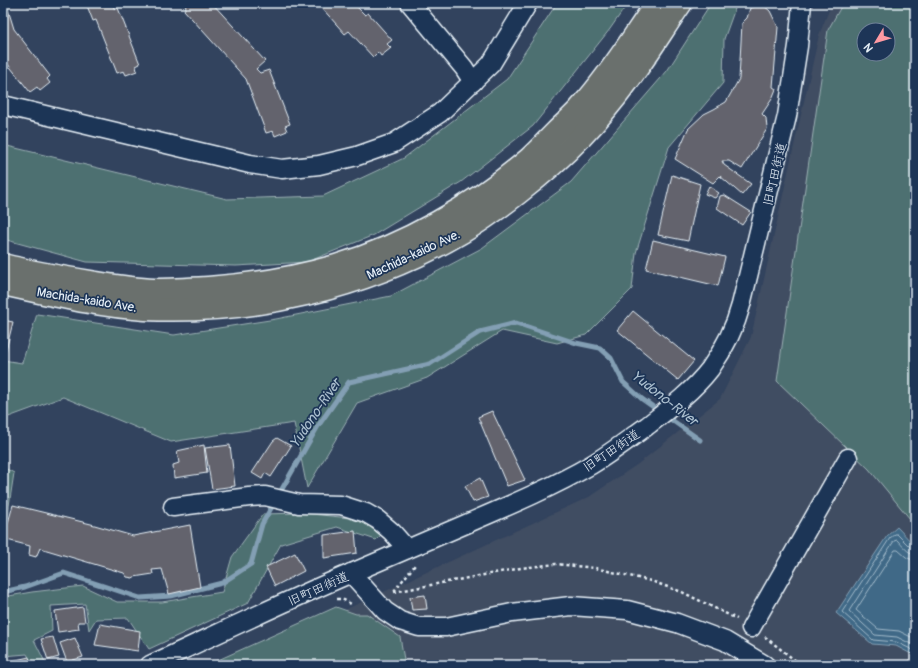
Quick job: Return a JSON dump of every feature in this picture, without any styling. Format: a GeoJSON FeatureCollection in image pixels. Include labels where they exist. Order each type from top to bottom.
{"type":"FeatureCollection","features":[{"type":"Feature","properties":{"kind":"main road","name":"Machida-kaido Ave."},"geometry":{"type":"LineString","coordinates":[[3,266],[118,286],[154,290],[190,289],[228,287],[265,282],[337,266],[371,254],[437,223],[470,204],[530,158],[582,106],[606,77],[657,3]]}},
{"type":"Feature","properties":{"kind":"main road","name":"Machida-kaido Ave."},"geometry":{"type":"LineString","coordinates":[[3,284],[106,305],[144,309],[179,310],[255,304],[290,298],[362,278],[397,265],[463,232],[496,210],[552,166],[579,139],[627,82],[681,3]]}},
{"type":"Feature","properties":{"kind":"street"},"geometry":{"type":"LineString","coordinates":[[410,3],[464,68],[473,82]]}},
{"type":"Feature","properties":{"kind":"street"},"geometry":{"type":"LineString","coordinates":[[3,105],[250,164],[282,169],[319,165],[357,156],[394,143],[440,113],[491,64],[528,3]]}},
{"type":"Feature","properties":{"kind":"street","name":"旧町田街道"},"geometry":{"type":"LineString","coordinates":[[150,665],[351,573],[413,554],[506,507],[564,480],[615,450],[657,418],[699,381],[710,369],[726,343],[738,318],[762,225],[787,116],[798,46],[802,3]]}},
{"type":"Feature","properties":{"kind":"street"},"geometry":{"type":"LineString","coordinates":[[752,628],[848,458]]}},
{"type":"Feature","properties":{"kind":"street"},"geometry":{"type":"LineString","coordinates":[[173,507],[249,496],[265,496],[299,504],[341,505],[366,513],[378,520],[413,554]]}},
{"type":"Feature","properties":{"kind":"street"},"geometry":{"type":"LineString","coordinates":[[351,573],[385,611],[400,622],[419,627],[446,627],[512,613],[571,606],[627,610],[677,623],[725,641],[765,665]]}},
{"type":"Feature","properties":{"kind":"path"},"geometry":{"type":"LineString","coordinates":[[413,554],[394,592],[521,568],[556,564],[595,568],[651,581],[682,592],[732,616],[752,628],[801,665]]}},
{"type":"Feature","properties":{"kind":"path"},"geometry":{"type":"LineString","coordinates":[[336,599],[342,599],[351,604]]}},
{"type":"Feature","properties":{"kind":"shaded area"},"geometry":{"type":"Polygon","coordinates":[[[832,3],[915,3],[915,665],[226,665],[589,497],[638,464],[720,399],[751,337],[819,35],[832,3]]]}},
{"type":"Feature","properties":{"kind":"green space"},"geometry":{"type":"Polygon","coordinates":[[[557,3],[628,3],[610,29],[533,126],[461,182],[374,235],[307,262],[236,266],[87,262],[3,239],[3,145],[227,199],[323,196],[404,158],[507,79],[557,3]]]}},
{"type":"Feature","properties":{"kind":"green space"},"geometry":{"type":"Polygon","coordinates":[[[711,3],[737,3],[724,39],[723,83],[669,147],[636,253],[632,289],[586,335],[557,343],[502,331],[427,378],[357,403],[307,488],[294,423],[171,442],[63,397],[3,419],[3,360],[22,363],[37,314],[174,335],[276,319],[391,296],[482,248],[571,182],[667,71],[711,3]]]}},
{"type":"Feature","properties":{"kind":"green space"},"geometry":{"type":"Polygon","coordinates":[[[843,3],[915,3],[915,525],[869,469],[777,381],[828,30],[843,3]]]}},
{"type":"Feature","properties":{"kind":"green space"},"geometry":{"type":"Polygon","coordinates":[[[3,467],[14,473],[3,545],[3,467]]]}},
{"type":"Feature","properties":{"kind":"green space"},"geometry":{"type":"Polygon","coordinates":[[[302,513],[359,519],[381,535],[376,540],[337,527],[281,544],[248,603],[149,649],[128,618],[96,619],[89,630],[85,604],[51,606],[52,631],[34,640],[46,664],[33,665],[27,654],[3,656],[3,597],[83,586],[117,602],[162,602],[222,592],[232,557],[263,514],[302,513]]]}},
{"type":"Feature","properties":{"kind":"green space"},"geometry":{"type":"Polygon","coordinates":[[[336,607],[356,614],[367,614],[400,637],[405,665],[207,665],[336,607]]]}},
{"type":"Feature","properties":{"kind":"water"},"geometry":{"type":"Polygon","coordinates":[[[897,527],[915,546],[915,656],[896,646],[872,644],[836,613],[887,536],[897,527]]]}},
{"type":"Feature","properties":{"kind":"building"},"geometry":{"type":"Polygon","coordinates":[[[3,3],[6,3],[14,29],[50,76],[47,79],[50,83],[40,91],[37,87],[30,92],[3,58],[3,3]]]}},
{"type":"Feature","properties":{"kind":"building"},"geometry":{"type":"Polygon","coordinates":[[[86,3],[112,3],[115,10],[118,8],[140,64],[136,66],[137,71],[126,75],[124,71],[117,73],[96,20],[93,21],[86,3]]]}},
{"type":"Feature","properties":{"kind":"building"},"geometry":{"type":"Polygon","coordinates":[[[184,3],[212,3],[265,61],[256,69],[260,73],[269,70],[290,124],[285,126],[287,131],[275,136],[273,131],[266,133],[246,79],[184,10],[186,7],[184,3]]]}},
{"type":"Feature","properties":{"kind":"building"},"geometry":{"type":"Polygon","coordinates":[[[323,3],[353,3],[365,15],[368,13],[392,40],[387,44],[391,48],[381,56],[378,52],[373,57],[349,31],[345,34],[321,7],[324,4],[323,3]]]}},
{"type":"Feature","properties":{"kind":"building"},"geometry":{"type":"Polygon","coordinates":[[[762,4],[770,11],[778,27],[773,87],[776,89],[772,99],[762,114],[766,118],[767,129],[742,169],[729,161],[722,161],[724,165],[751,184],[742,195],[720,176],[713,183],[675,159],[688,129],[704,114],[726,102],[739,79],[742,23],[747,18],[750,8],[762,4]]]}},
{"type":"Feature","properties":{"kind":"building"},"geometry":{"type":"Polygon","coordinates":[[[672,175],[700,184],[688,241],[658,235],[672,175]]]}},
{"type":"Feature","properties":{"kind":"building"},"geometry":{"type":"Polygon","coordinates":[[[709,186],[719,193],[715,198],[705,194],[709,186]]]}},
{"type":"Feature","properties":{"kind":"building"},"geometry":{"type":"Polygon","coordinates":[[[724,195],[751,212],[742,225],[717,208],[720,196],[724,195]]]}},
{"type":"Feature","properties":{"kind":"building"},"geometry":{"type":"Polygon","coordinates":[[[653,240],[725,257],[718,286],[646,269],[653,240]]]}},
{"type":"Feature","properties":{"kind":"building"},"geometry":{"type":"Polygon","coordinates":[[[633,311],[694,361],[678,380],[617,330],[633,311]]]}},
{"type":"Feature","properties":{"kind":"building"},"geometry":{"type":"Polygon","coordinates":[[[3,320],[13,322],[5,354],[3,354],[3,320]]]}},
{"type":"Feature","properties":{"kind":"building"},"geometry":{"type":"Polygon","coordinates":[[[492,411],[525,480],[507,486],[478,417],[492,411]]]}},
{"type":"Feature","properties":{"kind":"building"},"geometry":{"type":"Polygon","coordinates":[[[277,438],[291,446],[271,477],[265,473],[262,479],[252,473],[273,441],[277,438]]]}},
{"type":"Feature","properties":{"kind":"building"},"geometry":{"type":"Polygon","coordinates":[[[204,445],[207,473],[174,478],[173,465],[179,463],[177,451],[204,445]]]}},
{"type":"Feature","properties":{"kind":"building"},"geometry":{"type":"Polygon","coordinates":[[[230,445],[235,486],[212,489],[205,448],[230,445]]]}},
{"type":"Feature","properties":{"kind":"building"},"geometry":{"type":"Polygon","coordinates":[[[480,478],[488,497],[473,502],[465,486],[480,478]]]}},
{"type":"Feature","properties":{"kind":"building"},"geometry":{"type":"Polygon","coordinates":[[[13,505],[133,536],[190,525],[200,587],[169,594],[162,569],[152,570],[153,574],[133,578],[127,577],[124,573],[40,548],[36,557],[29,555],[30,546],[7,540],[6,530],[13,505]]]}},
{"type":"Feature","properties":{"kind":"building"},"geometry":{"type":"Polygon","coordinates":[[[355,531],[357,553],[324,558],[324,535],[355,531]]]}},
{"type":"Feature","properties":{"kind":"building"},"geometry":{"type":"Polygon","coordinates":[[[295,553],[304,571],[275,586],[266,567],[295,553]]]}},
{"type":"Feature","properties":{"kind":"building"},"geometry":{"type":"Polygon","coordinates":[[[425,595],[427,609],[412,610],[410,597],[425,595]]]}},
{"type":"Feature","properties":{"kind":"building"},"geometry":{"type":"Polygon","coordinates":[[[83,607],[85,622],[78,622],[79,629],[58,632],[55,611],[83,607]]]}},
{"type":"Feature","properties":{"kind":"building"},"geometry":{"type":"Polygon","coordinates":[[[100,624],[140,631],[138,651],[95,645],[100,624]]]}},
{"type":"Feature","properties":{"kind":"building"},"geometry":{"type":"Polygon","coordinates":[[[53,637],[59,657],[48,660],[41,639],[53,637]]]}},
{"type":"Feature","properties":{"kind":"building"},"geometry":{"type":"Polygon","coordinates":[[[75,638],[83,657],[67,662],[60,643],[75,638]]]}},
{"type":"Feature","properties":{"kind":"building"},"geometry":{"type":"Polygon","coordinates":[[[29,657],[31,665],[3,665],[3,663],[29,657]]]}},
{"type":"Feature","properties":{"kind":"waterway","name":"Yudono-River"},"geometry":{"type":"LineString","coordinates":[[3,592],[25,587],[64,573],[140,598],[171,596],[222,583],[251,564],[262,524],[318,426],[349,382],[430,364],[480,332],[516,323],[576,343],[600,348],[611,358],[623,382],[642,399],[700,440]]}}]}
